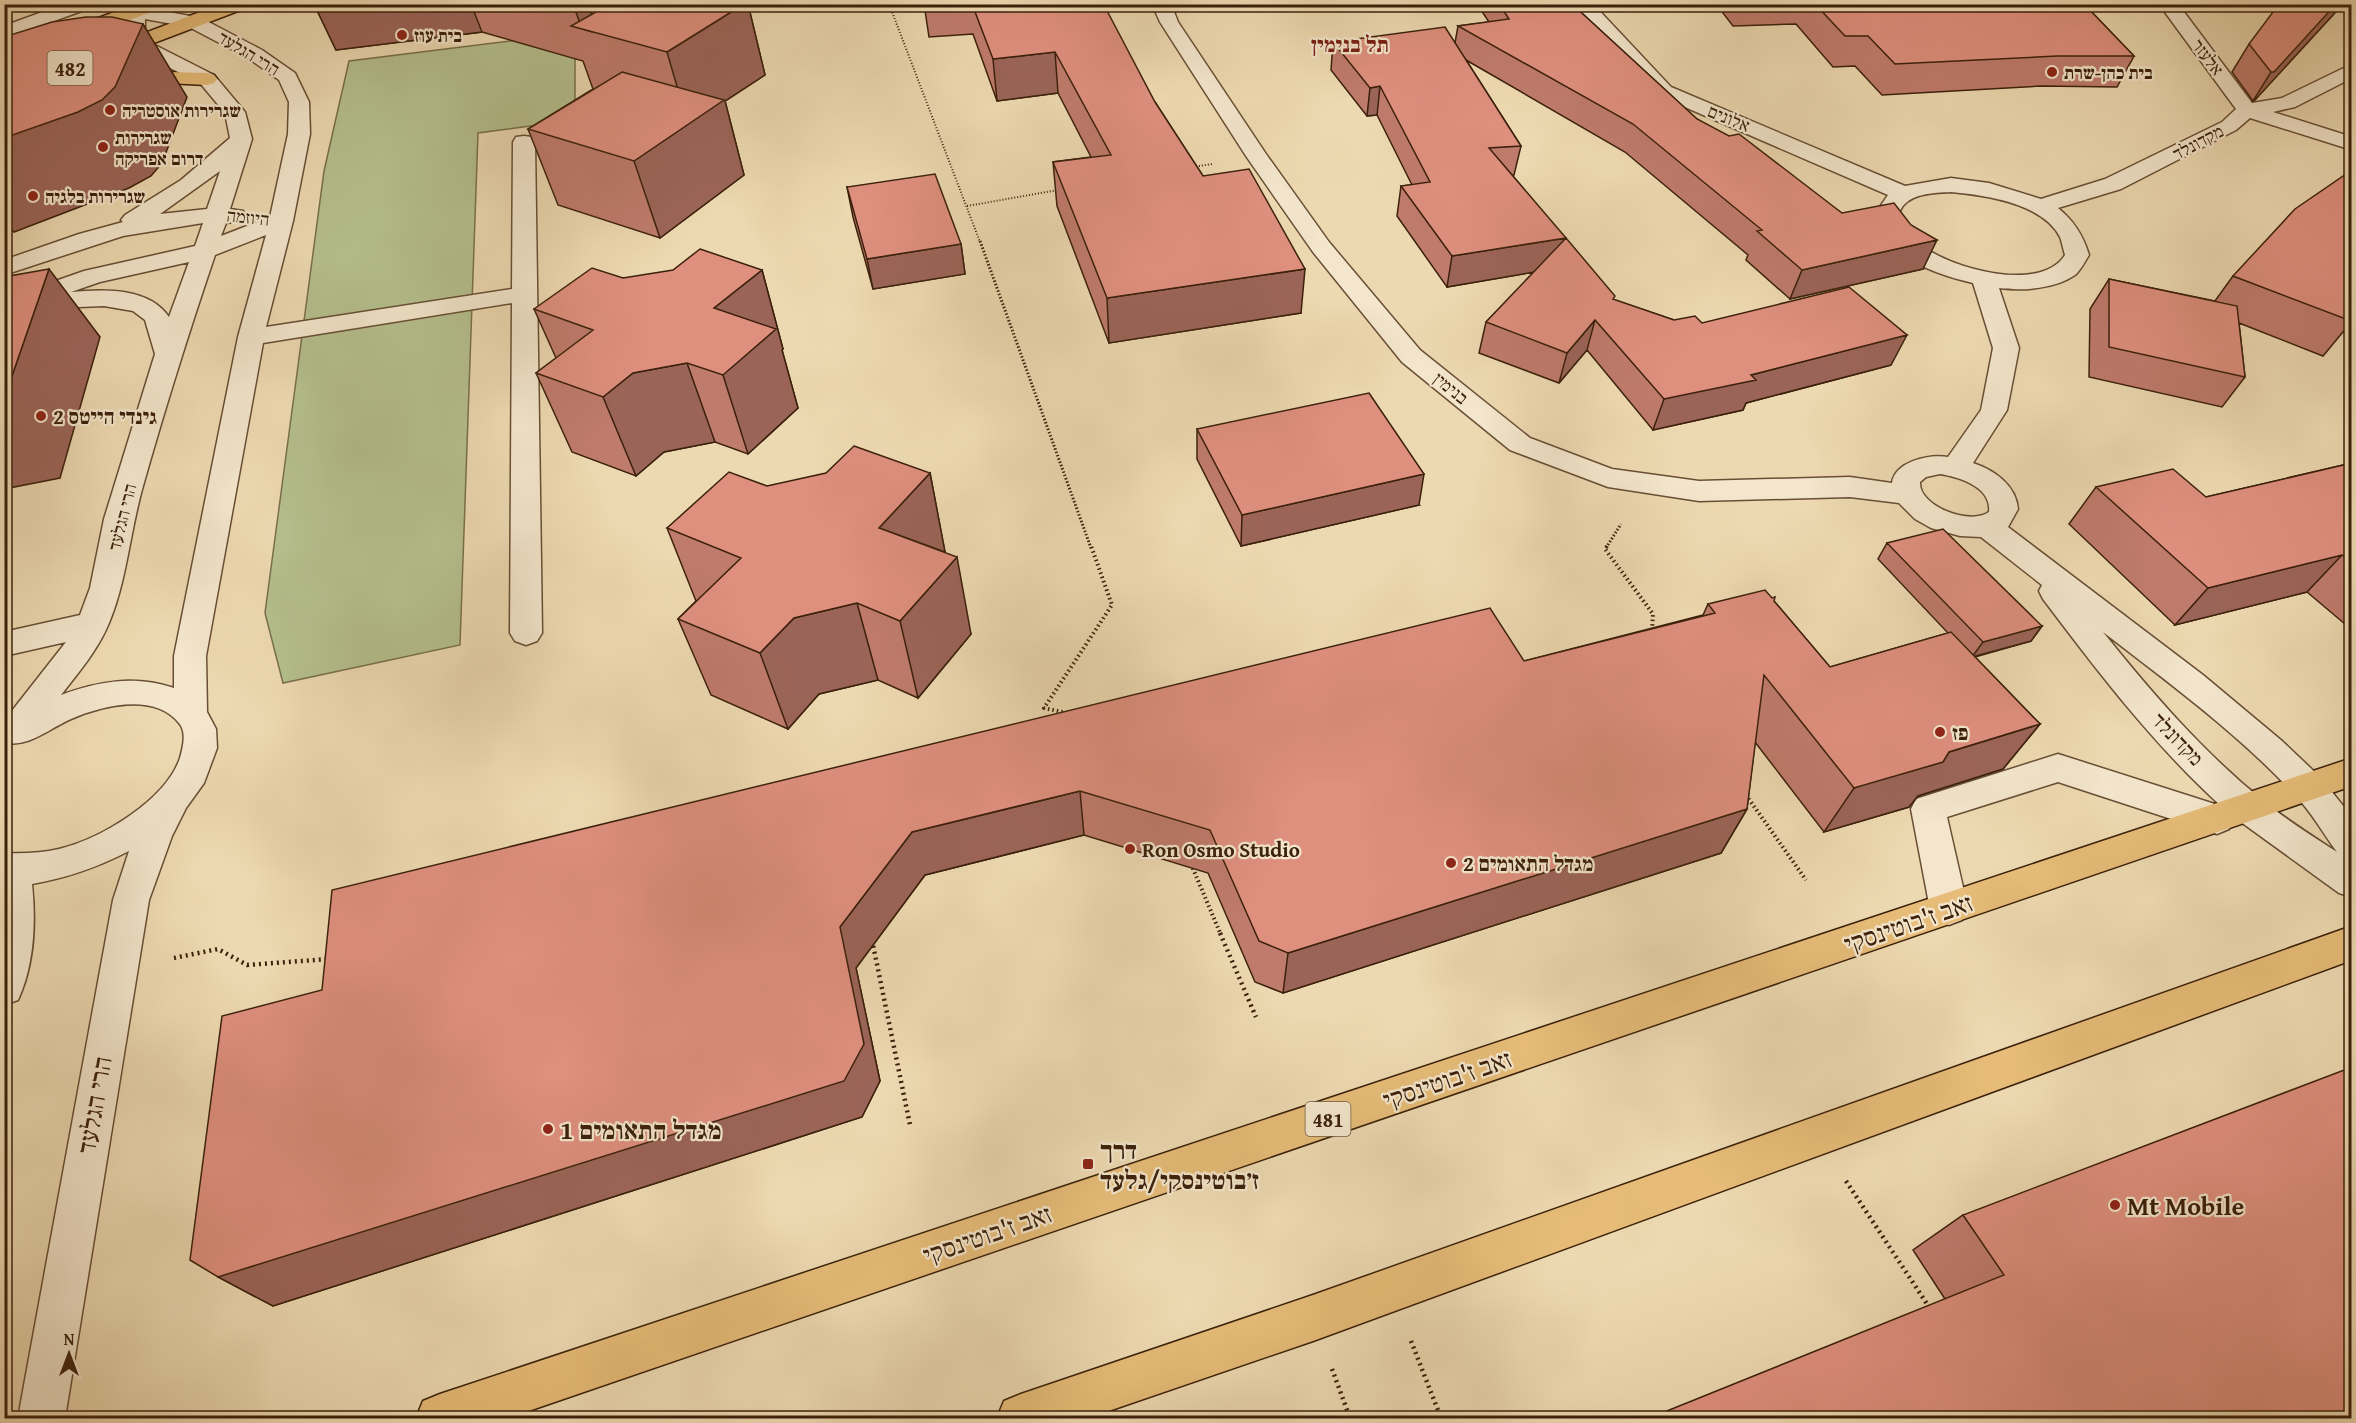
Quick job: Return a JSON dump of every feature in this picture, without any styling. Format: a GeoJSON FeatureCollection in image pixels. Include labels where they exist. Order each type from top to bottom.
{"type":"FeatureCollection","features":[{"type":"Feature","properties":{"kind":"main road","name":"482"},"geometry":{"type":"LineString","coordinates":[[4,60],[137,8],[155,4]]}},
{"type":"Feature","properties":{"kind":"main road","name":"482"},"geometry":{"type":"LineString","coordinates":[[92,60],[239,4]]}},
{"type":"Feature","properties":{"kind":"main road"},"geometry":{"type":"LineString","coordinates":[[110,78],[143,76],[207,79]]}},
{"type":"Feature","properties":{"kind":"main road","name":"זאב ז'בוטינסקי"},"geometry":{"type":"LineString","coordinates":[[440,1419],[2352,772]]}},
{"type":"Feature","properties":{"kind":"main road"},"geometry":{"type":"LineString","coordinates":[[1021,1419],[1390,1289],[2352,943]]}},
{"type":"Feature","properties":{"kind":"street"},"geometry":{"type":"LineString","coordinates":[[4,33],[84,4]]}},
{"type":"Feature","properties":{"kind":"street","name":"בנימין"},"geometry":{"type":"LineString","coordinates":[[1161,4],[1169,22],[1257,156],[1321,247],[1411,356],[1520,444],[1608,478],[1699,491],[1850,487],[1907,494]]}},
{"type":"Feature","properties":{"kind":"street","name":"אלונים"},"geometry":{"type":"LineString","coordinates":[[1582,4],[1664,92],[1904,194]]}},
{"type":"Feature","properties":{"kind":"street","name":"אלעזר"},"geometry":{"type":"LineString","coordinates":[[2168,4],[2247,110]]}},
{"type":"Feature","properties":{"kind":"street"},"geometry":{"type":"LineString","coordinates":[[106,234],[148,213],[183,190],[209,171],[242,139],[235,112],[207,79],[135,43],[137,8]]}},
{"type":"Feature","properties":{"kind":"street","name":"הרי הגלעד"},"geometry":{"type":"LineString","coordinates":[[41,1419],[117,971],[140,866],[153,834],[173,799],[191,774],[200,751],[200,729],[191,712],[190,656],[251,337],[281,221],[298,134],[299,102],[288,77],[255,54],[194,22],[137,8]]}},
{"type":"Feature","properties":{"kind":"street","name":"מקדונלד"},"geometry":{"type":"LineString","coordinates":[[2039,207],[2113,184],[2229,126],[2247,110],[2288,103],[2352,69]]}},
{"type":"Feature","properties":{"kind":"street"},"geometry":{"type":"LineString","coordinates":[[2247,110],[2352,144]]}},
{"type":"Feature","properties":{"kind":"street","name":"הרי הגלעד"},"geometry":{"type":"LineString","coordinates":[[10,737],[76,652],[93,624],[105,588],[119,519],[168,354],[242,139]]}},
{"type":"Feature","properties":{"kind":"street"},"geometry":{"type":"LineString","coordinates":[[524,142],[525,633]]}},
{"type":"Feature","properties":{"kind":"street"},"geometry":{"type":"LineString","coordinates":[[1951,185],[1981,188],[2011,195],[2039,207],[2061,222],[2075,239],[2077,255],[2067,269],[2046,278],[2027,280],[1984,278],[1954,271],[1927,260],[1906,246],[1893,231],[1888,216],[1892,204],[1904,194],[1924,187],[1951,185]]}},
{"type":"Feature","properties":{"kind":"street","name":"היוזמה"},"geometry":{"type":"LineString","coordinates":[[4,268],[106,234],[165,221],[217,214],[281,221]]}},
{"type":"Feature","properties":{"kind":"street","name":"היוזמה"},"geometry":{"type":"LineString","coordinates":[[4,308],[93,276],[205,251],[281,221]]}},
{"type":"Feature","properties":{"kind":"street"},"geometry":{"type":"LineString","coordinates":[[1956,467],[1994,410],[2007,348],[1984,278]]}},
{"type":"Feature","properties":{"kind":"street"},"geometry":{"type":"LineString","coordinates":[[251,337],[525,294]]}},
{"type":"Feature","properties":{"kind":"street"},"geometry":{"type":"LineString","coordinates":[[4,308],[70,299],[109,298],[135,303],[150,311],[160,325],[168,354]]}},
{"type":"Feature","properties":{"kind":"street"},"geometry":{"type":"LineString","coordinates":[[1940,465],[1956,467],[1972,472],[1998,491],[2004,502],[2004,512],[1999,521],[1987,526],[1971,528],[1940,521],[1914,504],[1907,494],[1905,484],[1907,476],[1915,469],[1940,465]]}},
{"type":"Feature","properties":{"kind":"street","name":"מקדונלד"},"geometry":{"type":"LineString","coordinates":[[1987,526],[2173,668],[2309,788],[2352,845]]}},
{"type":"Feature","properties":{"kind":"street","name":"מקדונלד"},"geometry":{"type":"LineString","coordinates":[[2036,565],[2129,687],[2182,745],[2232,814],[2352,882]]}},
{"type":"Feature","properties":{"kind":"street"},"geometry":{"type":"LineString","coordinates":[[4,644],[93,624]]}},
{"type":"Feature","properties":{"kind":"street"},"geometry":{"type":"LineString","coordinates":[[10,737],[48,714],[74,703],[116,693],[148,693],[172,699],[191,712]]}},
{"type":"Feature","properties":{"kind":"street"},"geometry":{"type":"LineString","coordinates":[[1949,909],[1928,808],[2058,768],[2232,814]]}},
{"type":"Feature","properties":{"kind":"street"},"geometry":{"type":"LineString","coordinates":[[4,988],[15,939],[17,904],[8,869],[45,868],[80,858],[115,843],[147,822],[173,799]]}},
{"type":"Feature","properties":{"kind":"path"},"geometry":{"type":"LineString","coordinates":[[889,4],[968,206],[1112,605],[1044,708],[1078,715]]}},
{"type":"Feature","properties":{"kind":"path"},"geometry":{"type":"LineString","coordinates":[[1188,168],[1257,156]]}},
{"type":"Feature","properties":{"kind":"path"},"geometry":{"type":"LineString","coordinates":[[968,206],[1060,190]]}},
{"type":"Feature","properties":{"kind":"path"},"geometry":{"type":"LineString","coordinates":[[1652,637],[1653,614],[1605,549],[1620,525],[1645,509],[1653,484]]}},
{"type":"Feature","properties":{"kind":"path"},"geometry":{"type":"LineString","coordinates":[[1746,794],[1806,880]]}},
{"type":"Feature","properties":{"kind":"path"},"geometry":{"type":"LineString","coordinates":[[1190,861],[1256,1017]]}},
{"type":"Feature","properties":{"kind":"path"},"geometry":{"type":"LineString","coordinates":[[872,938],[910,1125]]}},
{"type":"Feature","properties":{"kind":"path"},"geometry":{"type":"LineString","coordinates":[[117,971],[218,949],[247,964],[341,958]]}},
{"type":"Feature","properties":{"kind":"path"},"geometry":{"type":"LineString","coordinates":[[1817,1136],[1932,1311]]}},
{"type":"Feature","properties":{"kind":"path"},"geometry":{"type":"LineString","coordinates":[[1390,1289],[1441,1419]]}},
{"type":"Feature","properties":{"kind":"green space"},"geometry":{"type":"Polygon","coordinates":[[[575,33],[575,120],[478,133],[460,645],[283,683],[265,613],[324,171],[349,61],[575,33]]]}},
{"type":"Feature","properties":{"kind":"building"},"geometry":{"type":"Polygon","coordinates":[[[610,4],[744,4],[667,52],[571,26],[610,4]]]}},
{"type":"Feature","properties":{"kind":"building"},"geometry":{"type":"Polygon","coordinates":[[[972,4],[1050,4],[1050,11],[1104,5],[1155,102],[1203,176],[1249,169],[1305,269],[1107,298],[1053,162],[1111,155],[1055,52],[993,59],[972,4]]]}},
{"type":"Feature","properties":{"kind":"building"},"geometry":{"type":"Polygon","coordinates":[[[1499,4],[1572,4],[1697,119],[1729,136],[1739,134],[1842,213],[1894,203],[1911,225],[1937,240],[1802,270],[1757,231],[1762,230],[1633,124],[1458,26],[1509,19],[1499,4]]]}},
{"type":"Feature","properties":{"kind":"building"},"geometry":{"type":"Polygon","coordinates":[[[1815,4],[2084,4],[2134,56],[2057,56],[1895,64],[1868,36],[1845,36],[1815,4]]]}},
{"type":"Feature","properties":{"kind":"building"},"geometry":{"type":"Polygon","coordinates":[[[2279,4],[2336,4],[2274,72],[2271,72],[2249,44],[2279,4]]]}},
{"type":"Feature","properties":{"kind":"building"},"geometry":{"type":"Polygon","coordinates":[[[86,17],[112,17],[143,24],[115,87],[102,100],[78,112],[4,138],[4,37],[52,22],[86,17]]]}},
{"type":"Feature","properties":{"kind":"building"},"geometry":{"type":"Polygon","coordinates":[[[1445,27],[1521,146],[1489,148],[1566,238],[1452,256],[1401,186],[1430,182],[1380,86],[1370,88],[1333,42],[1445,27]]]}},
{"type":"Feature","properties":{"kind":"building"},"geometry":{"type":"Polygon","coordinates":[[[622,72],[724,100],[634,161],[528,129],[622,72]]]}},
{"type":"Feature","properties":{"kind":"building"},"geometry":{"type":"Polygon","coordinates":[[[2352,170],[2351,321],[2233,276],[2295,209],[2352,170]]]}},
{"type":"Feature","properties":{"kind":"building"},"geometry":{"type":"Polygon","coordinates":[[[935,174],[961,244],[867,259],[847,187],[935,174]]]}},
{"type":"Feature","properties":{"kind":"building"},"geometry":{"type":"Polygon","coordinates":[[[1566,238],[1615,296],[1613,299],[1674,320],[1695,316],[1702,323],[1849,287],[1907,335],[1751,375],[1756,380],[1664,399],[1595,320],[1567,353],[1486,322],[1566,238]]]}},
{"type":"Feature","properties":{"kind":"building"},"geometry":{"type":"Polygon","coordinates":[[[700,249],[762,270],[714,308],[776,329],[723,375],[687,363],[633,373],[603,397],[536,373],[593,330],[534,309],[592,268],[623,278],[673,270],[700,249]]]}},
{"type":"Feature","properties":{"kind":"building"},"geometry":{"type":"Polygon","coordinates":[[[49,269],[4,399],[4,277],[49,269]]]}},
{"type":"Feature","properties":{"kind":"building"},"geometry":{"type":"Polygon","coordinates":[[[2109,279],[2237,306],[2245,377],[2109,347],[2109,279]]]}},
{"type":"Feature","properties":{"kind":"building"},"geometry":{"type":"Polygon","coordinates":[[[1369,393],[1424,474],[1242,515],[1197,429],[1369,393]]]}},
{"type":"Feature","properties":{"kind":"building"},"geometry":{"type":"Polygon","coordinates":[[[854,446],[930,473],[879,528],[957,557],[900,621],[857,603],[794,618],[760,653],[678,619],[741,558],[667,528],[729,472],[767,486],[826,473],[854,446]]]}},
{"type":"Feature","properties":{"kind":"building"},"geometry":{"type":"Polygon","coordinates":[[[2352,463],[2352,562],[2342,555],[2208,588],[2096,487],[2173,469],[2206,497],[2352,463]]]}},
{"type":"Feature","properties":{"kind":"building"},"geometry":{"type":"Polygon","coordinates":[[[1943,529],[2042,626],[1983,642],[1887,543],[1943,529]]]}},
{"type":"Feature","properties":{"kind":"building"},"geometry":{"type":"Polygon","coordinates":[[[1765,590],[1772,598],[1775,597],[1774,601],[1830,667],[1951,632],[2040,724],[1949,752],[1943,762],[1854,788],[1764,675],[1747,809],[1288,953],[1259,941],[1210,830],[1080,791],[912,832],[840,927],[864,1044],[844,1081],[218,1277],[190,1260],[222,1016],[322,990],[332,890],[1490,608],[1524,661],[1715,613],[1708,604],[1765,590]]]}},
{"type":"Feature","properties":{"kind":"building"},"geometry":{"type":"Polygon","coordinates":[[[2352,1067],[2352,1419],[1647,1419],[2004,1275],[1963,1215],[2352,1067]]]}},
{"type":"Feature","properties":{"kind":"place","name":"בית עוז"},"geometry":{"type":"Point","coordinates":[402,35]}},
{"type":"Feature","properties":{"kind":"place","name":"בית כהן-שרת"},"geometry":{"type":"Point","coordinates":[2052,72]}},
{"type":"Feature","properties":{"kind":"place","name":"שגרירות אוסטריה"},"geometry":{"type":"Point","coordinates":[110,110]}},
{"type":"Feature","properties":{"kind":"place","name":"שגרירות דרום אפריקה"},"geometry":{"type":"Point","coordinates":[103,147]}},
{"type":"Feature","properties":{"kind":"place","name":"שגרירות בלגיה"},"geometry":{"type":"Point","coordinates":[33,196]}},
{"type":"Feature","properties":{"kind":"place","name":"גינדי הייטס 2"},"geometry":{"type":"Point","coordinates":[41,416]}},
{"type":"Feature","properties":{"kind":"place","name":"פז"},"geometry":{"type":"Point","coordinates":[1940,732]}},
{"type":"Feature","properties":{"kind":"place","name":"Ron Osmo Studio"},"geometry":{"type":"Point","coordinates":[1130,849]}},
{"type":"Feature","properties":{"kind":"place","name":"מגדל התאומים 2"},"geometry":{"type":"Point","coordinates":[1451,863]}},
{"type":"Feature","properties":{"kind":"place","name":"מגדל התאומים 1"},"geometry":{"type":"Point","coordinates":[548,1129]}},
{"type":"Feature","properties":{"kind":"place","name":"דרך ז׳בוטינסקי/גלעד"},"geometry":{"type":"Point","coordinates":[1088,1164]}},
{"type":"Feature","properties":{"kind":"place","name":"Mt Mobile"},"geometry":{"type":"Point","coordinates":[2115,1205]}},
{"type":"Feature","properties":{"kind":"district","name":"תל בנימין"},"geometry":{"type":"Point","coordinates":[1350,44]}}]}
